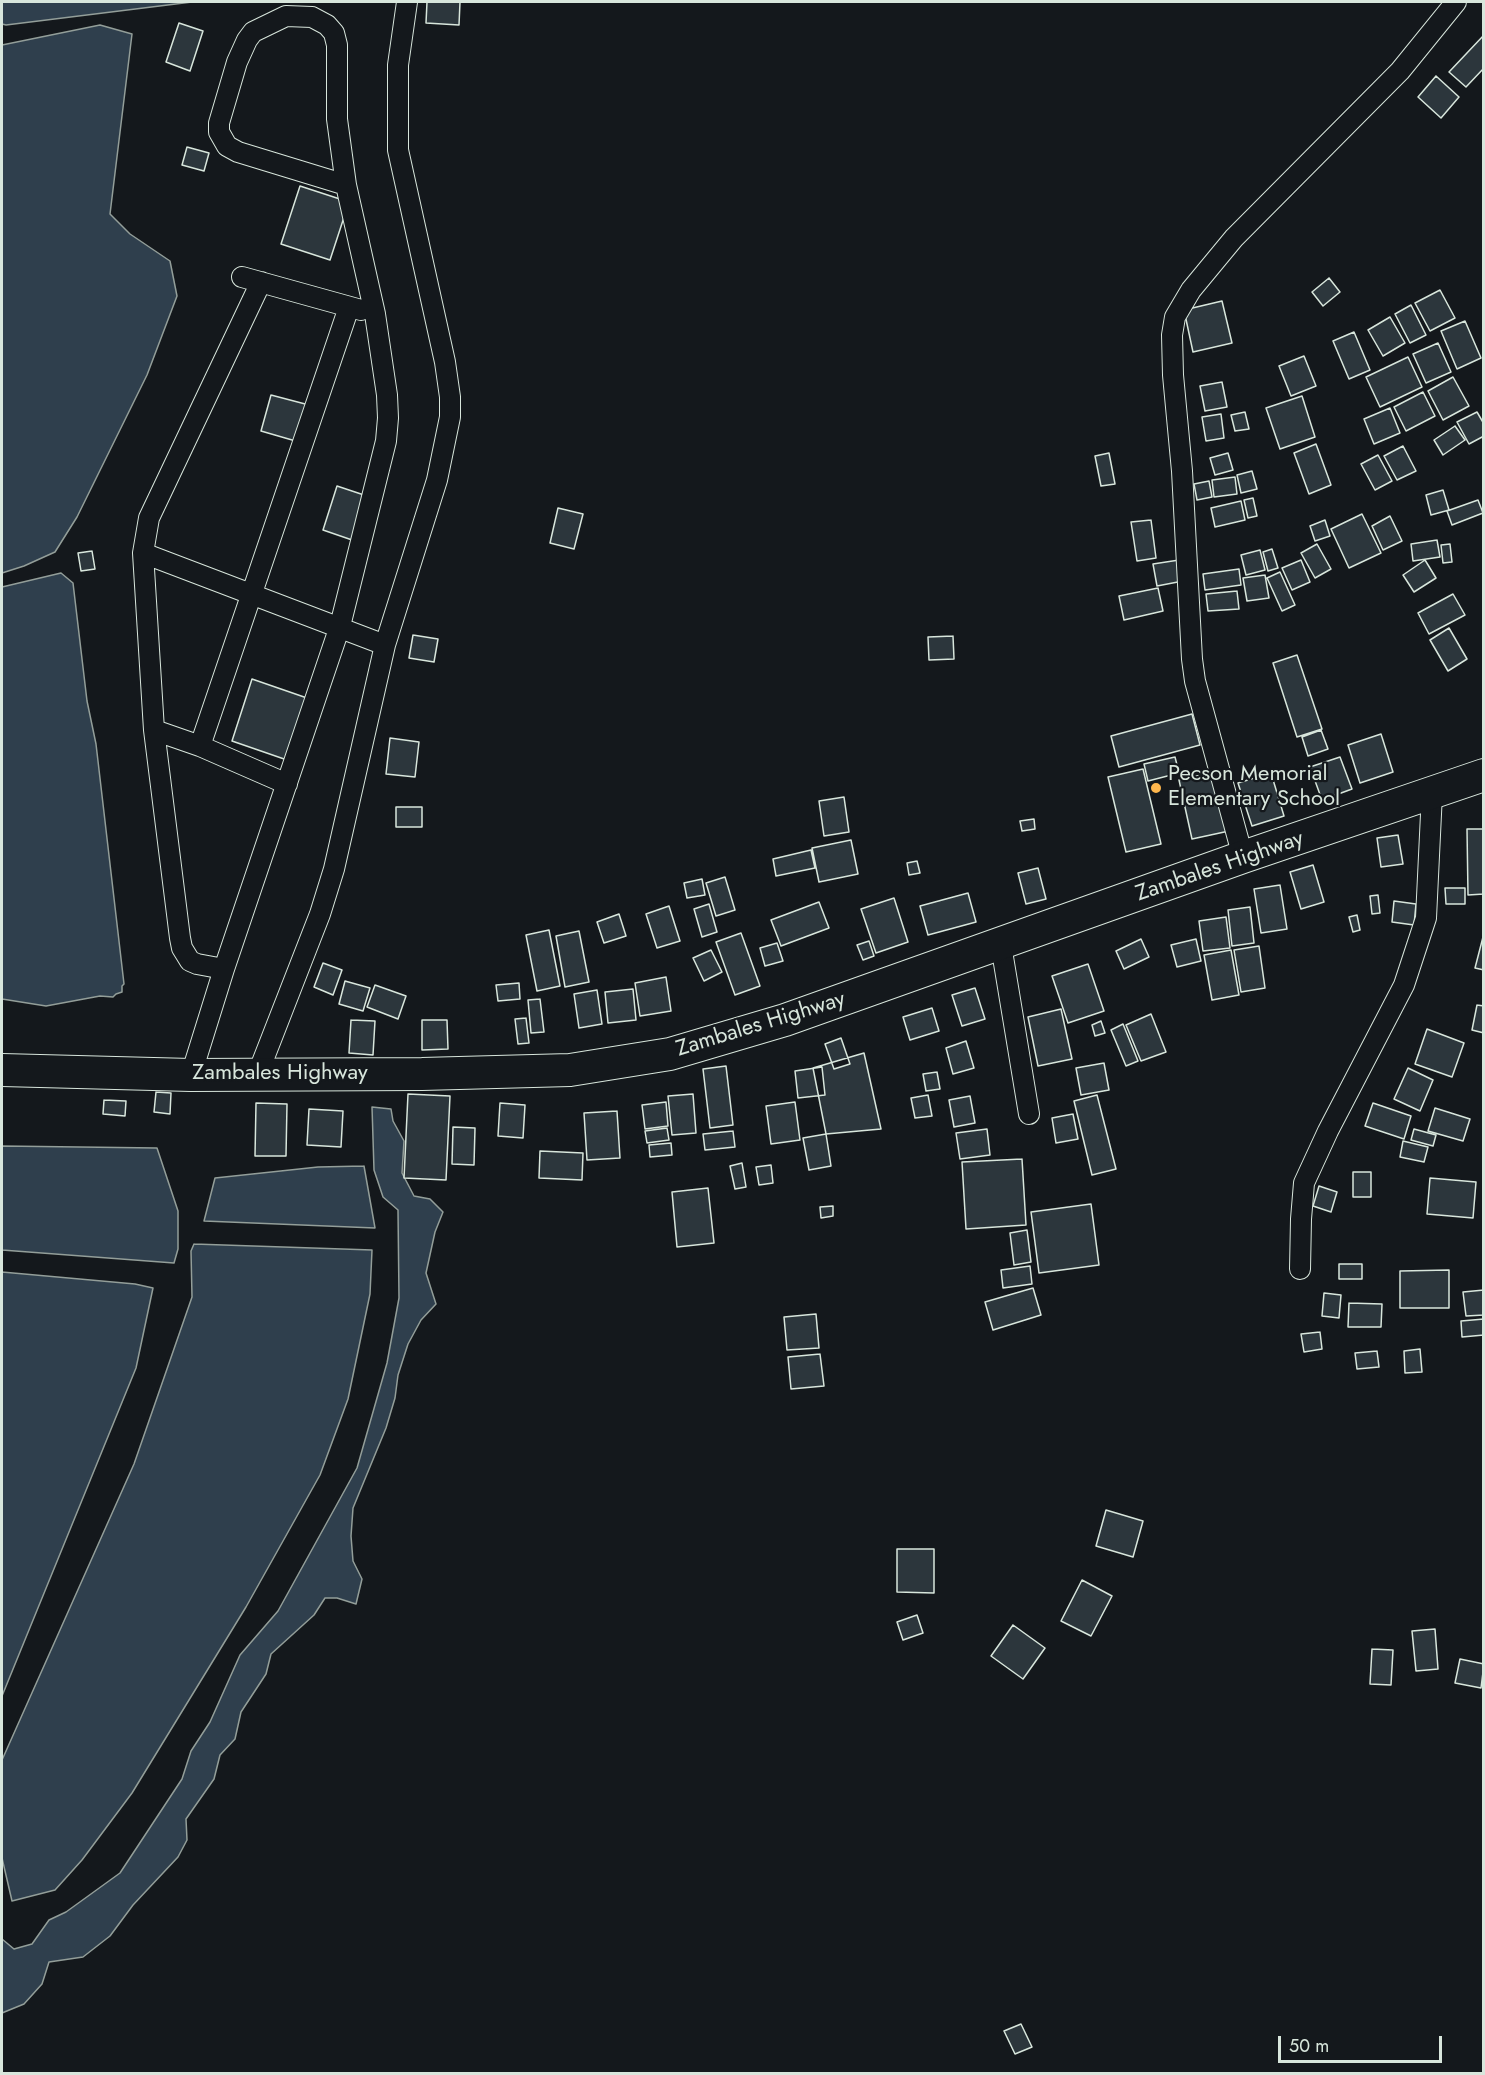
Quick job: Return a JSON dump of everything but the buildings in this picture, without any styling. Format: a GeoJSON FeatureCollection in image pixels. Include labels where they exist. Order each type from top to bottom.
{"type":"FeatureCollection","features":[{"type":"Feature","properties":{"kind":"main road","name":"Zambales Highway"},"geometry":{"type":"LineString","coordinates":[[2,1070],[191,1075],[422,1074],[570,1070],[670,1053],[785,1020],[1243,857],[1484,775]]}},
{"type":"Feature","properties":{"kind":"street"},"geometry":{"type":"LineString","coordinates":[[258,1073],[320,914],[334,869],[384,645],[437,480],[450,417],[450,397],[445,362],[398,150],[398,65],[407,2]]}},
{"type":"Feature","properties":{"kind":"street"},"geometry":{"type":"LineString","coordinates":[[1243,857],[1195,681],[1192,659],[1182,471],[1173,375],[1172,335],[1175,317],[1191,290],[1234,238],[1400,71],[1456,2]]}},
{"type":"Feature","properties":{"kind":"street"},"geometry":{"type":"LineString","coordinates":[[191,1075],[224,969],[340,627],[386,441],[387,395],[375,314],[346,185],[337,119],[338,45],[334,33],[327,25],[312,17],[286,16],[253,32],[247,40],[234,72],[219,123],[219,132],[227,146],[238,152],[346,185]]}},
{"type":"Feature","properties":{"kind":"street"},"geometry":{"type":"LineString","coordinates":[[224,969],[190,961],[183,948],[154,730],[143,553],[149,518],[252,280],[375,314]]}},
{"type":"Feature","properties":{"kind":"street"},"geometry":{"type":"LineString","coordinates":[[200,746],[349,307]]}},
{"type":"Feature","properties":{"kind":"street"},"geometry":{"type":"LineString","coordinates":[[143,553],[384,645]]}},
{"type":"Feature","properties":{"kind":"street"},"geometry":{"type":"LineString","coordinates":[[154,730],[200,746],[287,783]]}},
{"type":"Feature","properties":{"kind":"street"},"geometry":{"type":"LineString","coordinates":[[1300,1269],[1304,1183],[1328,1131],[1404,985],[1426,918],[1432,793]]}},
{"type":"Feature","properties":{"kind":"street"},"geometry":{"type":"LineString","coordinates":[[1001,945],[1029,1114]]}},
{"type":"Feature","properties":{"kind":"water"},"geometry":{"type":"Polygon","coordinates":[[[2,2],[192,2],[6,25],[2,24],[2,2]]]}},
{"type":"Feature","properties":{"kind":"water"},"geometry":{"type":"Polygon","coordinates":[[[100,25],[132,34],[110,214],[130,234],[170,261],[177,296],[147,375],[77,517],[55,552],[2,573],[2,45],[100,25]]]}},
{"type":"Feature","properties":{"kind":"water"},"geometry":{"type":"Polygon","coordinates":[[[61,573],[73,583],[87,701],[96,744],[124,984],[122,992],[113,997],[100,996],[46,1006],[2,999],[2,587],[61,573]]]}},
{"type":"Feature","properties":{"kind":"water"},"geometry":{"type":"Polygon","coordinates":[[[372,1107],[391,1109],[393,1121],[404,1141],[402,1173],[414,1196],[430,1199],[443,1212],[435,1232],[426,1273],[436,1304],[421,1320],[408,1344],[398,1375],[395,1398],[386,1428],[353,1508],[351,1536],[353,1561],[362,1579],[356,1604],[337,1598],[325,1598],[314,1615],[271,1654],[266,1674],[241,1712],[235,1739],[220,1755],[214,1779],[186,1819],[187,1840],[178,1857],[133,1905],[110,1936],[83,1957],[49,1962],[42,1984],[24,2004],[2,2013],[2,1939],[14,1949],[32,1944],[49,1920],[66,1912],[120,1873],[182,1779],[191,1751],[210,1722],[240,1655],[278,1611],[357,1468],[387,1363],[399,1298],[398,1210],[383,1197],[374,1170],[372,1107]]]}},
{"type":"Feature","properties":{"kind":"water"},"geometry":{"type":"Polygon","coordinates":[[[2,1146],[157,1148],[178,1211],[178,1249],[174,1263],[2,1250],[2,1146]]]}},
{"type":"Feature","properties":{"kind":"water"},"geometry":{"type":"Polygon","coordinates":[[[364,1166],[375,1228],[204,1221],[215,1178],[318,1167],[364,1166]]]}},
{"type":"Feature","properties":{"kind":"water"},"geometry":{"type":"Polygon","coordinates":[[[194,1244],[372,1250],[370,1294],[348,1399],[320,1475],[246,1607],[132,1793],[82,1860],[55,1890],[12,1901],[2,1858],[2,1760],[134,1464],[192,1297],[191,1251],[194,1244]]]}},
{"type":"Feature","properties":{"kind":"water"},"geometry":{"type":"Polygon","coordinates":[[[2,1272],[135,1284],[153,1288],[136,1368],[2,1696],[2,1272]]]}},
{"type":"Feature","properties":{"kind":"place","name":"Pecson Memorial Elementary School"},"geometry":{"type":"Point","coordinates":[1156,788]}}]}
